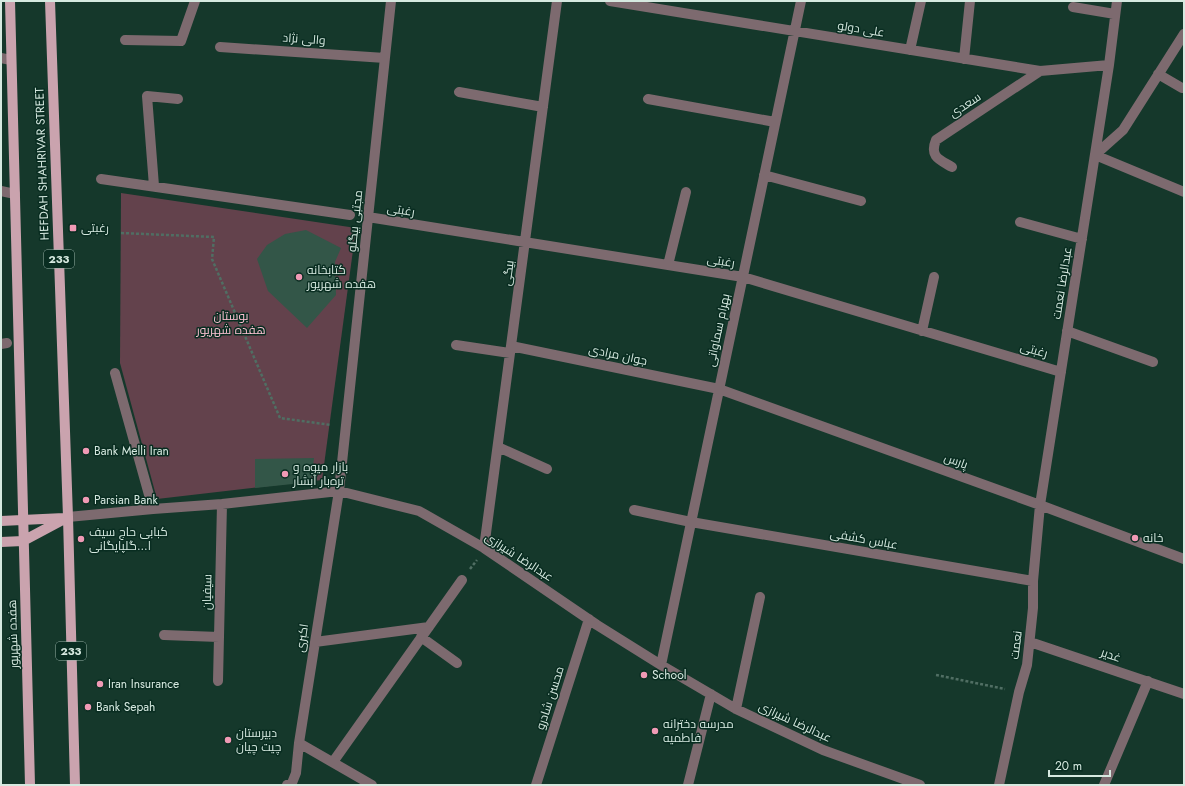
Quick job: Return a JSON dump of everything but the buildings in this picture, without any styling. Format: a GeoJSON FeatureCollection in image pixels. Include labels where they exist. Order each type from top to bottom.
{"type":"FeatureCollection","features":[{"type":"Feature","properties":{"kind":"main road"},"geometry":{"type":"LineString","coordinates":[[10,1],[6,59],[15,194]]}},
{"type":"Feature","properties":{"kind":"main road","name":"HEFDAH SHAHRIVAR STREET"},"geometry":{"type":"LineString","coordinates":[[50,1],[68,517]]}},
{"type":"Feature","properties":{"kind":"main road","name":"هفده شهریور"},"geometry":{"type":"LineString","coordinates":[[15,194],[30,785]]}},
{"type":"Feature","properties":{"kind":"main road"},"geometry":{"type":"LineString","coordinates":[[1,521],[68,517]]}},
{"type":"Feature","properties":{"kind":"main road"},"geometry":{"type":"LineString","coordinates":[[1,542],[23,541],[68,517]]}},
{"type":"Feature","properties":{"kind":"main road","name":"233"},"geometry":{"type":"LineString","coordinates":[[68,517],[75,785]]}},
{"type":"Feature","properties":{"kind":"street"},"geometry":{"type":"LineString","coordinates":[[125,40],[181,42],[194,1]]}},
{"type":"Feature","properties":{"kind":"street","name":"مجتبی بیگلو"},"geometry":{"type":"LineString","coordinates":[[339,491],[392,1]]}},
{"type":"Feature","properties":{"kind":"street","name":"بیگی"},"geometry":{"type":"LineString","coordinates":[[484,548],[557,1]]}},
{"type":"Feature","properties":{"kind":"street","name":"علی دولو"},"geometry":{"type":"LineString","coordinates":[[610,1],[1040,71],[1109,65]]}},
{"type":"Feature","properties":{"kind":"street","name":"بهرام سماواتی"},"geometry":{"type":"LineString","coordinates":[[661,665],[800,1]]}},
{"type":"Feature","properties":{"kind":"street"},"geometry":{"type":"LineString","coordinates":[[910,50],[921,1]]}},
{"type":"Feature","properties":{"kind":"street"},"geometry":{"type":"LineString","coordinates":[[964,59],[970,1]]}},
{"type":"Feature","properties":{"kind":"street","name":"عبدالرضا نعمت"},"geometry":{"type":"LineString","coordinates":[[1040,505],[1109,65],[1117,1]]}},
{"type":"Feature","properties":{"kind":"street"},"geometry":{"type":"LineString","coordinates":[[1073,7],[1115,14]]}},
{"type":"Feature","properties":{"kind":"street"},"geometry":{"type":"LineString","coordinates":[[1184,34],[1123,130],[1095,155],[1184,192]]}},
{"type":"Feature","properties":{"kind":"street","name":"والی نژاد"},"geometry":{"type":"LineString","coordinates":[[220,46],[385,58]]}},
{"type":"Feature","properties":{"kind":"street","name":"سعدی"},"geometry":{"type":"LineString","coordinates":[[952,167],[933,154],[933,147],[936,140],[1040,71]]}},
{"type":"Feature","properties":{"kind":"street"},"geometry":{"type":"LineString","coordinates":[[1158,74],[1182,88]]}},
{"type":"Feature","properties":{"kind":"street"},"geometry":{"type":"LineString","coordinates":[[459,92],[543,107]]}},
{"type":"Feature","properties":{"kind":"street"},"geometry":{"type":"LineString","coordinates":[[154,186],[147,96],[178,99]]}},
{"type":"Feature","properties":{"kind":"street"},"geometry":{"type":"LineString","coordinates":[[648,99],[775,122]]}},
{"type":"Feature","properties":{"kind":"street"},"geometry":{"type":"LineString","coordinates":[[764,175],[861,201]]}},
{"type":"Feature","properties":{"kind":"street"},"geometry":{"type":"LineString","coordinates":[[101,179],[350,215]]}},
{"type":"Feature","properties":{"kind":"street"},"geometry":{"type":"LineString","coordinates":[[1,191],[15,194]]}},
{"type":"Feature","properties":{"kind":"street"},"geometry":{"type":"LineString","coordinates":[[668,266],[686,192]]}},
{"type":"Feature","properties":{"kind":"street","name":"رغبتی"},"geometry":{"type":"LineString","coordinates":[[368,217],[743,277],[1061,372]]}},
{"type":"Feature","properties":{"kind":"street"},"geometry":{"type":"LineString","coordinates":[[1020,222],[1082,239]]}},
{"type":"Feature","properties":{"kind":"street"},"geometry":{"type":"LineString","coordinates":[[922,331],[934,277]]}},
{"type":"Feature","properties":{"kind":"street"},"geometry":{"type":"LineString","coordinates":[[1067,331],[1153,362]]}},
{"type":"Feature","properties":{"kind":"street","name":"جوان مرادی"},"geometry":{"type":"LineString","coordinates":[[456,345],[511,349],[719,388]]}},
{"type":"Feature","properties":{"kind":"street"},"geometry":{"type":"LineString","coordinates":[[115,373],[153,509]]}},
{"type":"Feature","properties":{"kind":"street","name":"پارس"},"geometry":{"type":"LineString","coordinates":[[719,388],[1184,559]]}},
{"type":"Feature","properties":{"kind":"street"},"geometry":{"type":"LineString","coordinates":[[498,447],[547,469]]}},
{"type":"Feature","properties":{"kind":"street","name":"عبدالرضا شیرازی"},"geometry":{"type":"LineString","coordinates":[[68,517],[222,504],[339,491],[419,511],[484,548],[597,625],[736,709],[822,750],[920,785]]}},
{"type":"Feature","properties":{"kind":"street","name":"اکبری"},"geometry":{"type":"LineString","coordinates":[[288,785],[292,784],[296,773],[299,744],[339,491]]}},
{"type":"Feature","properties":{"kind":"street","name":"سیفیان"},"geometry":{"type":"LineString","coordinates":[[218,681],[222,504]]}},
{"type":"Feature","properties":{"kind":"street","name":"نعمت"},"geometry":{"type":"LineString","coordinates":[[999,785],[1030,642],[1033,608],[1033,581],[1040,505]]}},
{"type":"Feature","properties":{"kind":"street","name":"عباس کشفی"},"geometry":{"type":"LineString","coordinates":[[634,510],[691,522],[1033,581]]}},
{"type":"Feature","properties":{"kind":"street"},"geometry":{"type":"LineString","coordinates":[[333,762],[462,580]]}},
{"type":"Feature","properties":{"kind":"street"},"geometry":{"type":"LineString","coordinates":[[736,709],[760,597]]}},
{"type":"Feature","properties":{"kind":"street","name":"محسن شادرو"},"geometry":{"type":"LineString","coordinates":[[536,785],[589,619]]}},
{"type":"Feature","properties":{"kind":"street"},"geometry":{"type":"LineString","coordinates":[[315,642],[429,627]]}},
{"type":"Feature","properties":{"kind":"street"},"geometry":{"type":"LineString","coordinates":[[164,635],[219,637]]}},
{"type":"Feature","properties":{"kind":"street"},"geometry":{"type":"LineString","coordinates":[[421,637],[457,663]]}},
{"type":"Feature","properties":{"kind":"street","name":"غدیر"},"geometry":{"type":"LineString","coordinates":[[1030,642],[1184,694]]}},
{"type":"Feature","properties":{"kind":"street"},"geometry":{"type":"LineString","coordinates":[[1104,785],[1148,681]]}},
{"type":"Feature","properties":{"kind":"street"},"geometry":{"type":"LineString","coordinates":[[688,785],[711,694]]}},
{"type":"Feature","properties":{"kind":"street"},"geometry":{"type":"LineString","coordinates":[[299,744],[372,785]]}},
{"type":"Feature","properties":{"kind":"path"},"geometry":{"type":"LineString","coordinates":[[121,233],[214,237],[212,259],[280,418],[346,427]]}},
{"type":"Feature","properties":{"kind":"path"},"geometry":{"type":"LineString","coordinates":[[462,580],[484,548]]}},
{"type":"Feature","properties":{"kind":"path"},"geometry":{"type":"LineString","coordinates":[[936,675],[1019,692]]}},
{"type":"Feature","properties":{"kind":"green space","name":"بوستان هفده شهریور"},"geometry":{"type":"Polygon","coordinates":[[[121,193],[356,228],[322,480],[157,499],[120,363],[121,193]]]}},
{"type":"Feature","properties":{"kind":"place","name":"رغبتی"},"geometry":{"type":"Point","coordinates":[73,228]}},
{"type":"Feature","properties":{"kind":"place","name":"کتابخانه هفده شهریور"},"geometry":{"type":"Point","coordinates":[299,277]}},
{"type":"Feature","properties":{"kind":"place","name":"Bank Melli Iran"},"geometry":{"type":"Point","coordinates":[86,451]}},
{"type":"Feature","properties":{"kind":"place","name":"بازار میوه و تره‌بار آبشار"},"geometry":{"type":"Point","coordinates":[285,474]}},
{"type":"Feature","properties":{"kind":"place","name":"Parsian Bank"},"geometry":{"type":"Point","coordinates":[86,500]}},
{"type":"Feature","properties":{"kind":"place","name":"خانه"},"geometry":{"type":"Point","coordinates":[1135,538]}},
{"type":"Feature","properties":{"kind":"place","name":"کبابی حاج سیف ا...گلپایگانی"},"geometry":{"type":"Point","coordinates":[81,539]}},
{"type":"Feature","properties":{"kind":"place","name":"School"},"geometry":{"type":"Point","coordinates":[644,675]}},
{"type":"Feature","properties":{"kind":"place","name":"Iran Insurance"},"geometry":{"type":"Point","coordinates":[100,684]}},
{"type":"Feature","properties":{"kind":"place","name":"Bank Sepah"},"geometry":{"type":"Point","coordinates":[88,707]}},
{"type":"Feature","properties":{"kind":"place","name":"مدرسه دخترانه فاطمیه"},"geometry":{"type":"Point","coordinates":[655,731]}},
{"type":"Feature","properties":{"kind":"place","name":"دبیرستان چیت چیان"},"geometry":{"type":"Point","coordinates":[228,740]}}]}
